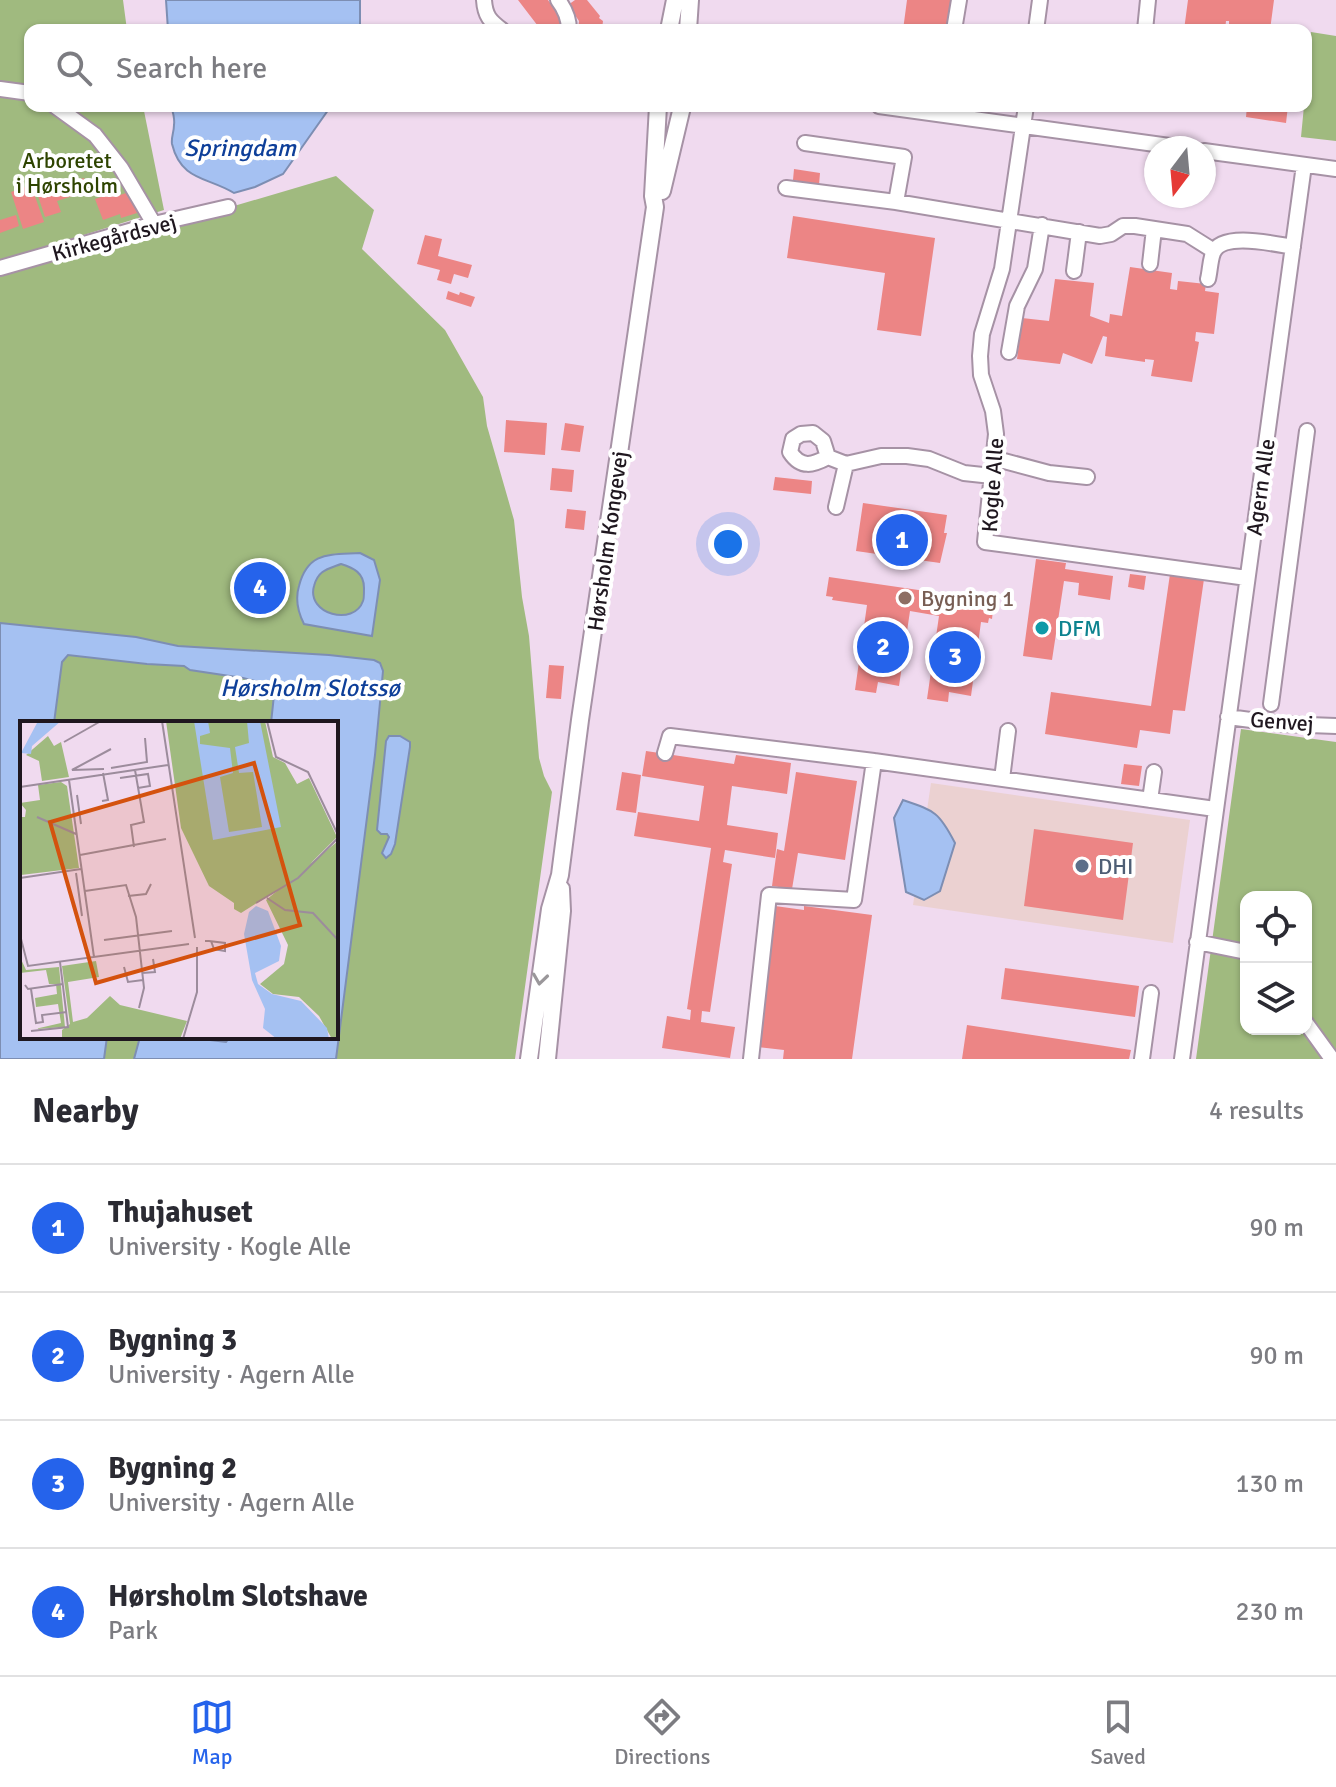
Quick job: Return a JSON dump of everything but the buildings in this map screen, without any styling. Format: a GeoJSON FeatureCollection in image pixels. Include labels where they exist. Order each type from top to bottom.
{"type":"FeatureCollection","features":[{"type":"Feature","properties":{"kind":"main road"},"geometry":{"type":"LineString","coordinates":[[670,24],[675,0]]}},
{"type":"Feature","properties":{"kind":"main road"},"geometry":{"type":"LineString","coordinates":[[688,24],[690,0]]}},
{"type":"Feature","properties":{"kind":"main road","name":"Hørsholm Kongevej"},"geometry":{"type":"LineString","coordinates":[[529,1059],[550,909],[560,875],[655,207],[653,196],[659,112]]}},
{"type":"Feature","properties":{"kind":"main road","name":"Hørsholm Kongevej"},"geometry":{"type":"LineString","coordinates":[[655,207],[661,196],[681,112]]}},
{"type":"Feature","properties":{"kind":"main road","name":"Hørsholm Kongevej"},"geometry":{"type":"LineString","coordinates":[[547,1059],[562,911],[560,875]]}},
{"type":"Feature","properties":{"kind":"main road"},"geometry":{"type":"LineString","coordinates":[[535,1012],[538,1040],[535,1059]]}},
{"type":"Feature","properties":{"kind":"street"},"geometry":{"type":"LineString","coordinates":[[484,0],[484,12],[494,24]]}},
{"type":"Feature","properties":{"kind":"street"},"geometry":{"type":"LineString","coordinates":[[558,0],[569,24]]}},
{"type":"Feature","properties":{"kind":"street"},"geometry":{"type":"LineString","coordinates":[[955,24],[959,0]]}},
{"type":"Feature","properties":{"kind":"street"},"geometry":{"type":"LineString","coordinates":[[1037,24],[1040,0]]}},
{"type":"Feature","properties":{"kind":"street"},"geometry":{"type":"LineString","coordinates":[[1146,24],[1148,0]]}},
{"type":"Feature","properties":{"kind":"street"},"geometry":{"type":"LineString","coordinates":[[0,89],[24,92]]}},
{"type":"Feature","properties":{"kind":"street"},"geometry":{"type":"LineString","coordinates":[[63,112],[95,135],[121,168],[154,224]]}},
{"type":"Feature","properties":{"kind":"street"},"geometry":{"type":"LineString","coordinates":[[922,112],[1144,143]]}},
{"type":"Feature","properties":{"kind":"street","name":"Kogle Alle"},"geometry":{"type":"LineString","coordinates":[[1025,112],[1002,269],[982,334],[981,375],[993,411],[996,434],[985,542],[1247,578]]}},
{"type":"Feature","properties":{"kind":"street"},"geometry":{"type":"LineString","coordinates":[[805,143],[904,157],[896,202]]}},
{"type":"Feature","properties":{"kind":"street"},"geometry":{"type":"LineString","coordinates":[[1216,153],[1336,169]]}},
{"type":"Feature","properties":{"kind":"street","name":"Agern Alle"},"geometry":{"type":"LineString","coordinates":[[1182,1059],[1304,165]]}},
{"type":"Feature","properties":{"kind":"street"},"geometry":{"type":"LineString","coordinates":[[786,188],[896,202],[1100,236],[1111,234],[1123,226],[1154,229],[1187,234],[1214,251]]}},
{"type":"Feature","properties":{"kind":"street","name":"Kirkegårdsvej"},"geometry":{"type":"LineString","coordinates":[[0,268],[154,224],[228,207]]}},
{"type":"Feature","properties":{"kind":"street"},"geometry":{"type":"LineString","coordinates":[[1009,352],[1017,306],[1035,269],[1042,225]]}},
{"type":"Feature","properties":{"kind":"street"},"geometry":{"type":"LineString","coordinates":[[1150,264],[1154,229]]}},
{"type":"Feature","properties":{"kind":"street"},"geometry":{"type":"LineString","coordinates":[[1074,271],[1079,232]]}},
{"type":"Feature","properties":{"kind":"street"},"geometry":{"type":"LineString","coordinates":[[1208,279],[1214,251],[1232,240],[1293,247]]}},
{"type":"Feature","properties":{"kind":"street"},"geometry":{"type":"LineString","coordinates":[[1271,704],[1307,431]]}},
{"type":"Feature","properties":{"kind":"street"},"geometry":{"type":"LineString","coordinates":[[828,457],[846,464],[881,456],[907,456],[929,459],[964,473],[992,476]]}},
{"type":"Feature","properties":{"kind":"street"},"geometry":{"type":"LineString","coordinates":[[993,458],[1049,473],[1087,477]]}},
{"type":"Feature","properties":{"kind":"street"},"geometry":{"type":"LineString","coordinates":[[836,507],[846,464]]}},
{"type":"Feature","properties":{"kind":"street","name":"Genvej"},"geometry":{"type":"LineString","coordinates":[[1228,717],[1282,724],[1336,726]]}},
{"type":"Feature","properties":{"kind":"street"},"geometry":{"type":"LineString","coordinates":[[1002,779],[1008,731]]}},
{"type":"Feature","properties":{"kind":"street"},"geometry":{"type":"LineString","coordinates":[[665,753],[670,736],[1215,809]]}},
{"type":"Feature","properties":{"kind":"street"},"geometry":{"type":"LineString","coordinates":[[751,1059],[769,895],[854,900],[874,761]]}},
{"type":"Feature","properties":{"kind":"street"},"geometry":{"type":"LineString","coordinates":[[1150,800],[1154,772]]}},
{"type":"Feature","properties":{"kind":"street"},"geometry":{"type":"LineString","coordinates":[[1197,942],[1240,951]]}},
{"type":"Feature","properties":{"kind":"street"},"geometry":{"type":"LineString","coordinates":[[1142,1059],[1151,993]]}},
{"type":"Feature","properties":{"kind":"street"},"geometry":{"type":"LineString","coordinates":[[1312,1031],[1332,1059]]}},
{"type":"Feature","properties":{"kind":"shaded area"},"geometry":{"type":"Polygon","coordinates":[[[931,783],[1190,820],[1173,943],[913,905],[931,783]]]}},
{"type":"Feature","properties":{"kind":"green space","name":"Arboretet i Hørsholm"},"geometry":{"type":"Polygon","coordinates":[[[0,0],[123,0],[126,24],[24,24],[24,112],[144,112],[164,210],[0,261],[0,0]]]}},
{"type":"Feature","properties":{"kind":"green space"},"geometry":{"type":"Polygon","coordinates":[[[1312,32],[1336,36],[1336,141],[1301,137],[1303,112],[1312,112],[1312,32]]]}},
{"type":"Feature","properties":{"kind":"green space"},"geometry":{"type":"Polygon","coordinates":[[[336,176],[374,210],[362,249],[445,330],[483,397],[487,426],[514,520],[529,636],[539,758],[552,792],[515,1059],[0,1059],[0,275],[336,176]]]}},
{"type":"Feature","properties":{"kind":"green space"},"geometry":{"type":"Polygon","coordinates":[[[1241,729],[1336,742],[1336,1059],[1196,1059],[1241,729]]]}},
{"type":"Feature","properties":{"kind":"water"},"geometry":{"type":"Polygon","coordinates":[[[166,0],[360,0],[360,24],[168,24],[166,0]]]}},
{"type":"Feature","properties":{"kind":"water","name":"Springdam"},"geometry":{"type":"Polygon","coordinates":[[[172,112],[327,112],[283,174],[234,193],[189,172],[182,165],[172,144],[172,112]]]}},
{"type":"Feature","properties":{"kind":"water"},"geometry":{"type":"Polygon","coordinates":[[[360,553],[374,560],[380,580],[372,636],[304,624],[297,601],[308,566],[330,555],[360,553]],[[341,564],[324,571],[314,586],[313,596],[317,604],[332,614],[350,614],[358,609],[363,600],[362,578],[341,564]]]}},
{"type":"Feature","properties":{"kind":"water","name":"Hørsholm Slotssø"},"geometry":{"type":"Polygon","coordinates":[[[0,623],[136,637],[178,646],[329,655],[380,663],[383,671],[375,755],[336,1059],[134,1059],[139,1039],[226,1042],[228,1039],[338,1039],[338,721],[271,721],[275,686],[243,678],[190,670],[184,666],[68,655],[62,662],[54,721],[20,721],[20,1039],[107,1039],[104,1059],[0,1059],[0,623]]]}},
{"type":"Feature","properties":{"kind":"water"},"geometry":{"type":"Polygon","coordinates":[[[389,736],[400,736],[410,742],[410,747],[395,844],[386,858],[382,853],[389,837],[377,830],[389,736]]]}},
{"type":"Feature","properties":{"kind":"water"},"geometry":{"type":"Polygon","coordinates":[[[903,800],[935,814],[955,843],[940,891],[924,900],[906,892],[894,818],[903,800]]]}},
{"type":"Feature","properties":{"kind":"place","name":"Thujahuset"},"geometry":{"type":"Point","coordinates":[902,540]}},
{"type":"Feature","properties":{"kind":"place","name":"Hørsholm Slotshave"},"geometry":{"type":"Point","coordinates":[260,588]}},
{"type":"Feature","properties":{"kind":"place","name":"Bygning 1"},"geometry":{"type":"Point","coordinates":[905,598]}},
{"type":"Feature","properties":{"kind":"place","name":"DFM"},"geometry":{"type":"Point","coordinates":[1042,628]}},
{"type":"Feature","properties":{"kind":"place","name":"Bygning 3"},"geometry":{"type":"Point","coordinates":[883,647]}},
{"type":"Feature","properties":{"kind":"place","name":"Bygning 2"},"geometry":{"type":"Point","coordinates":[955,657]}},
{"type":"Feature","properties":{"kind":"place","name":"DHI"},"geometry":{"type":"Point","coordinates":[1082,866]}}]}
